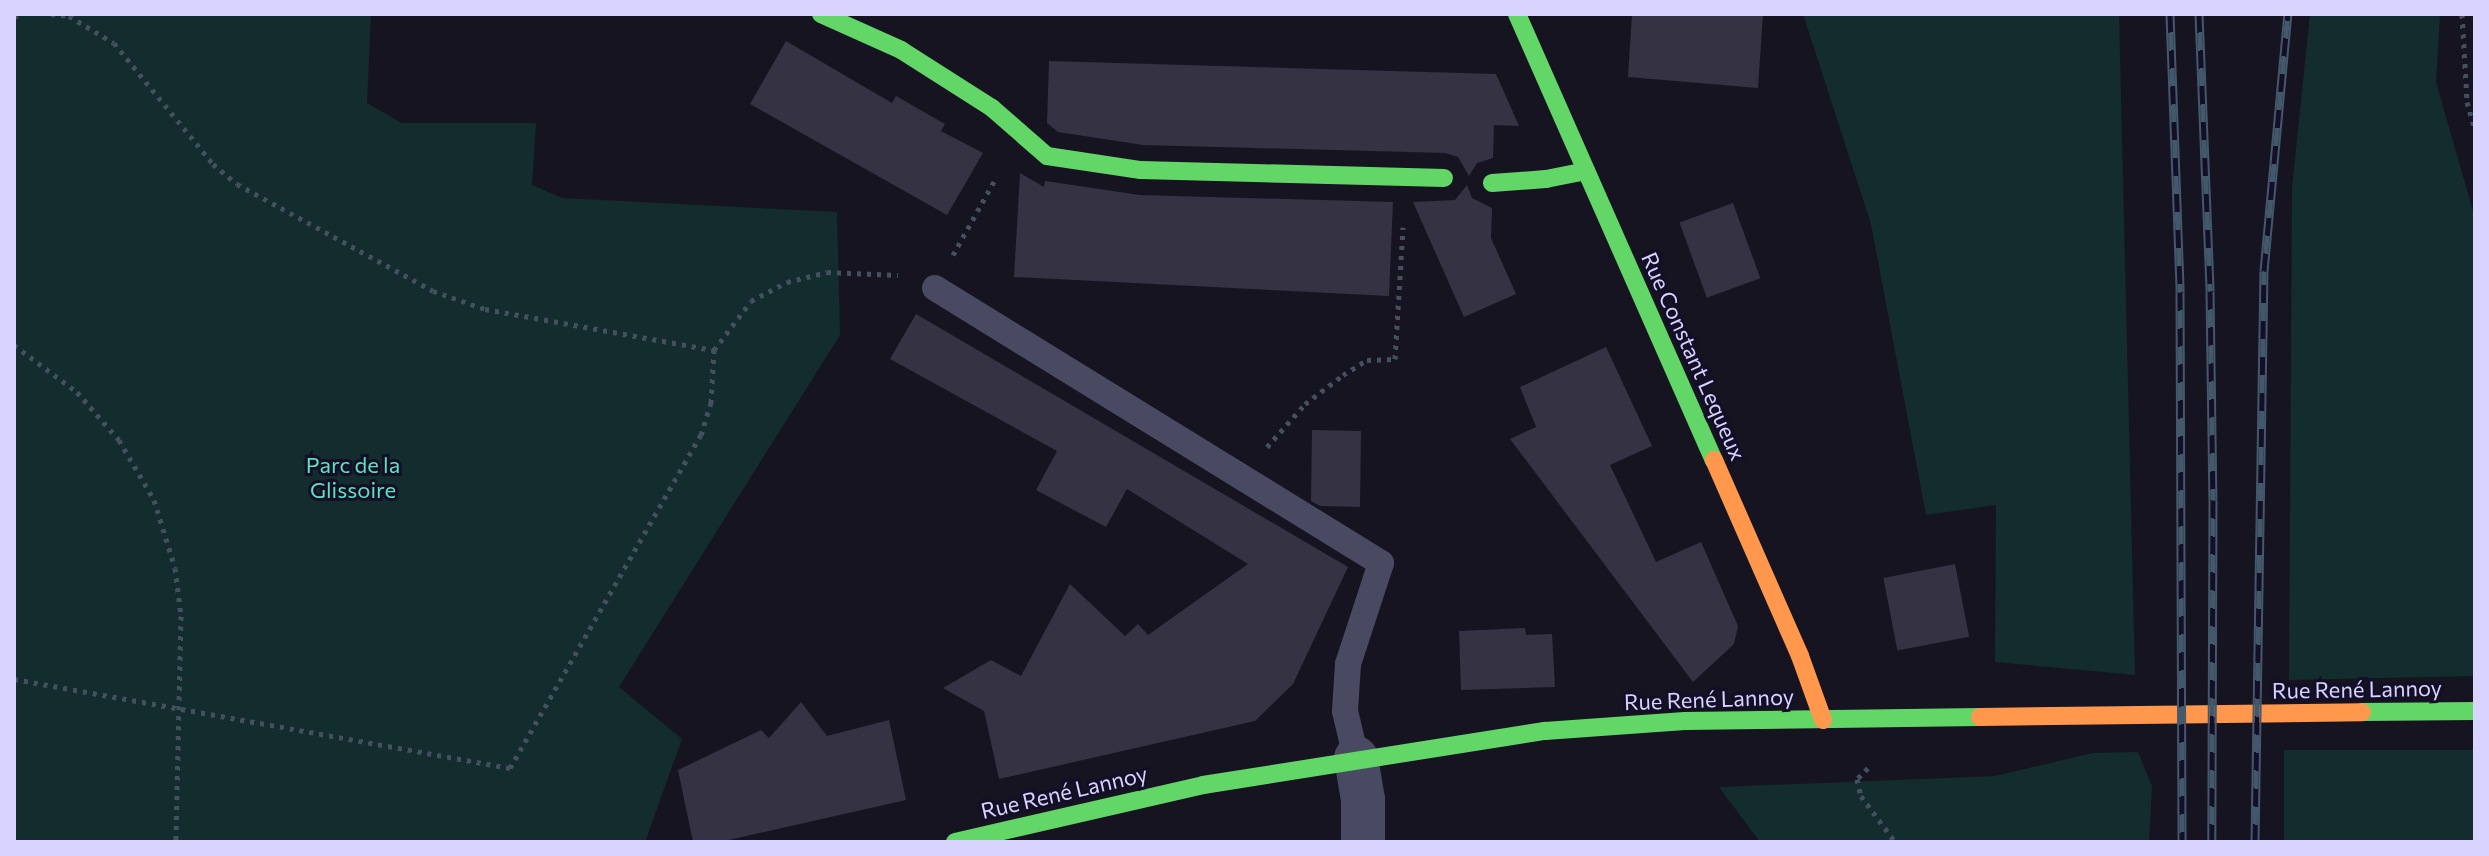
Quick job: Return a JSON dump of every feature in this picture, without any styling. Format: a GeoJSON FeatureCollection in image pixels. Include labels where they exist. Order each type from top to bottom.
{"type":"FeatureCollection","features":[{"type":"Feature","properties":{"kind":"street"},"geometry":{"type":"LineString","coordinates":[[821,14],[901,50],[992,108],[1047,156],[1141,170],[1444,178]]}},
{"type":"Feature","properties":{"kind":"street","name":"Rue Constant Lequeux"},"geometry":{"type":"LineString","coordinates":[[1517,14],[1800,656],[1823,720]]}},
{"type":"Feature","properties":{"kind":"street"},"geometry":{"type":"LineString","coordinates":[[1492,183],[1546,179],[1586,171]]}},
{"type":"Feature","properties":{"kind":"street","name":"Rue René Lannoy"},"geometry":{"type":"LineString","coordinates":[[955,842],[1203,785],[1356,758],[1545,731],[1685,721],[2475,711]]}},
{"type":"Feature","properties":{"kind":"street"},"geometry":{"type":"LineString","coordinates":[[1356,758],[1363,800],[1363,842]]}},
{"type":"Feature","properties":{"kind":"lane"},"geometry":{"type":"LineString","coordinates":[[935,288],[1381,563],[1348,664],[1345,711],[1356,758]]}},
{"type":"Feature","properties":{"kind":"path"},"geometry":{"type":"LineString","coordinates":[[14,17],[24,14]]}},
{"type":"Feature","properties":{"kind":"path"},"geometry":{"type":"LineString","coordinates":[[51,14],[69,16],[114,43],[213,164],[237,184],[433,291],[485,309],[714,350]]}},
{"type":"Feature","properties":{"kind":"path"},"geometry":{"type":"LineString","coordinates":[[2462,14],[2467,102],[2475,130]]}},
{"type":"Feature","properties":{"kind":"path"},"geometry":{"type":"LineString","coordinates":[[14,679],[510,768],[701,435],[711,403],[714,350],[751,301],[787,282],[827,272],[906,275],[935,288],[1021,133]]}},
{"type":"Feature","properties":{"kind":"path"},"geometry":{"type":"LineString","coordinates":[[1240,477],[1305,404],[1343,375],[1367,360],[1395,359],[1405,178]]}},
{"type":"Feature","properties":{"kind":"path"},"geometry":{"type":"LineString","coordinates":[[14,345],[77,392],[119,440],[154,500],[175,568],[179,604],[176,842]]}},
{"type":"Feature","properties":{"kind":"path"},"geometry":{"type":"LineString","coordinates":[[1894,718],[1893,745],[1857,779],[1861,796],[1895,842]]}},
{"type":"Feature","properties":{"kind":"green space","name":"Parc de la Glissoire"},"geometry":{"type":"Polygon","coordinates":[[[14,14],[371,14],[367,103],[402,123],[536,123],[532,185],[562,198],[837,212],[840,335],[619,687],[682,739],[645,842],[14,842],[14,14]]]}},
{"type":"Feature","properties":{"kind":"green space"},"geometry":{"type":"Polygon","coordinates":[[[1803,14],[2119,14],[2135,675],[1995,662],[1996,505],[1926,515],[1871,224],[1803,14]]]}},
{"type":"Feature","properties":{"kind":"green space"},"geometry":{"type":"Polygon","coordinates":[[[2310,14],[2440,14],[2436,82],[2475,218],[2475,676],[2289,680],[2292,188],[2310,14]]]}},
{"type":"Feature","properties":{"kind":"green space"},"geometry":{"type":"Polygon","coordinates":[[[2284,750],[2475,750],[2475,842],[2284,842],[2284,750]]]}},
{"type":"Feature","properties":{"kind":"green space"},"geometry":{"type":"Polygon","coordinates":[[[2138,752],[2152,786],[2149,842],[1760,842],[1719,787],[1995,776],[2093,753],[2138,752]]]}},
{"type":"Feature","properties":{"kind":"building"},"geometry":{"type":"Polygon","coordinates":[[[1632,14],[1763,14],[1758,88],[1628,77],[1632,14]]]}},
{"type":"Feature","properties":{"kind":"building"},"geometry":{"type":"Polygon","coordinates":[[[786,41],[892,103],[896,96],[945,124],[941,131],[983,153],[947,215],[750,104],[786,41]]]}},
{"type":"Feature","properties":{"kind":"building"},"geometry":{"type":"Polygon","coordinates":[[[1049,61],[1496,74],[1519,126],[1494,125],[1493,158],[1477,163],[1469,176],[1458,157],[1445,153],[1143,145],[1058,132],[1047,123],[1049,61]]]}},
{"type":"Feature","properties":{"kind":"building"},"geometry":{"type":"Polygon","coordinates":[[[1020,173],[1044,187],[1045,181],[1140,195],[1393,202],[1389,296],[1014,277],[1020,173]]]}},
{"type":"Feature","properties":{"kind":"building"},"geometry":{"type":"Polygon","coordinates":[[[1467,185],[1472,198],[1492,208],[1491,238],[1516,294],[1464,317],[1413,202],[1455,200],[1467,185]]]}},
{"type":"Feature","properties":{"kind":"building"},"geometry":{"type":"Polygon","coordinates":[[[1733,203],[1760,278],[1707,298],[1679,222],[1733,203]]]}},
{"type":"Feature","properties":{"kind":"building"},"geometry":{"type":"Polygon","coordinates":[[[916,314],[1348,567],[1293,684],[1255,721],[999,779],[984,711],[943,688],[991,660],[1021,676],[1070,584],[1125,636],[1138,624],[1148,635],[1248,564],[1127,489],[1106,527],[1036,490],[1057,451],[890,359],[916,314]]]}},
{"type":"Feature","properties":{"kind":"building"},"geometry":{"type":"Polygon","coordinates":[[[1606,347],[1652,446],[1610,465],[1656,562],[1701,542],[1738,626],[1734,644],[1693,682],[1510,439],[1536,427],[1520,387],[1606,347]]]}},
{"type":"Feature","properties":{"kind":"building"},"geometry":{"type":"Polygon","coordinates":[[[1312,430],[1361,431],[1360,507],[1320,506],[1311,501],[1312,430]]]}},
{"type":"Feature","properties":{"kind":"building"},"geometry":{"type":"Polygon","coordinates":[[[1955,564],[1969,637],[1897,651],[1883,578],[1955,564]]]}},
{"type":"Feature","properties":{"kind":"building"},"geometry":{"type":"Polygon","coordinates":[[[1525,628],[1526,635],[1552,634],[1555,687],[1461,690],[1459,631],[1525,628]]]}},
{"type":"Feature","properties":{"kind":"building"},"geometry":{"type":"Polygon","coordinates":[[[801,702],[827,736],[889,720],[906,800],[720,842],[693,842],[678,770],[761,730],[769,738],[801,702]]]}},
{"type":"Feature","properties":{"kind":"railway"},"geometry":{"type":"LineString","coordinates":[[2170,14],[2180,292],[2182,842]]}},
{"type":"Feature","properties":{"kind":"railway"},"geometry":{"type":"LineString","coordinates":[[2199,14],[2210,291],[2212,842]]}},
{"type":"Feature","properties":{"kind":"railway"},"geometry":{"type":"LineString","coordinates":[[2255,842],[2264,271],[2288,14]]}},
{"type":"Feature","properties":{"kind":"traffic: fast"},"geometry":{"type":"LineString","coordinates":[[821,14],[901,50],[992,108],[1047,156],[1141,170],[1444,178]]}},
{"type":"Feature","properties":{"kind":"traffic: fast"},"geometry":{"type":"LineString","coordinates":[[1517,14],[1714,460]]}},
{"type":"Feature","properties":{"kind":"traffic: fast"},"geometry":{"type":"LineString","coordinates":[[1492,183],[1546,179],[1586,171]]}},
{"type":"Feature","properties":{"kind":"traffic: fast"},"geometry":{"type":"LineString","coordinates":[[2362,712],[2475,711]]}},
{"type":"Feature","properties":{"kind":"traffic: fast"},"geometry":{"type":"LineString","coordinates":[[955,842],[1203,785],[1545,731],[1685,721],[1980,717]]}},
{"type":"Feature","properties":{"kind":"traffic: slow"},"geometry":{"type":"LineString","coordinates":[[1714,460],[1800,656],[1823,720]]}},
{"type":"Feature","properties":{"kind":"traffic: slow"},"geometry":{"type":"LineString","coordinates":[[1980,717],[2362,712]]}}]}
